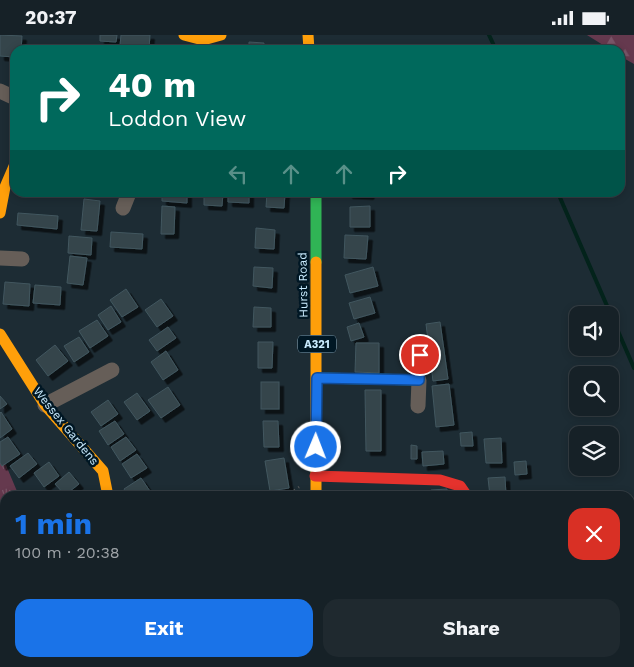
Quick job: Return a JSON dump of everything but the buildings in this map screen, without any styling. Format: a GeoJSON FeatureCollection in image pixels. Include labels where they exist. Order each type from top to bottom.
{"type":"FeatureCollection","features":[{"type":"Feature","properties":{"kind":"street"},"geometry":{"type":"LineString","coordinates":[[184,35],[202,45],[221,35]]}},
{"type":"Feature","properties":{"kind":"street"},"geometry":{"type":"LineString","coordinates":[[0,213],[5,187],[10,176]]}},
{"type":"Feature","properties":{"kind":"street"},"geometry":{"type":"LineString","coordinates":[[123,208],[131,197]]}},
{"type":"Feature","properties":{"kind":"street","name":"Hurst Road"},"geometry":{"type":"LineString","coordinates":[[316,197],[316,491]]}},
{"type":"Feature","properties":{"kind":"street"},"geometry":{"type":"LineString","coordinates":[[0,259],[22,259]]}},
{"type":"Feature","properties":{"kind":"street","name":"Wessex Gardens"},"geometry":{"type":"LineString","coordinates":[[0,334],[45,405],[103,471],[107,491]]}},
{"type":"Feature","properties":{"kind":"street"},"geometry":{"type":"LineString","coordinates":[[418,406],[420,355]]}},
{"type":"Feature","properties":{"kind":"street"},"geometry":{"type":"LineString","coordinates":[[45,405],[112,370]]}},
{"type":"Feature","properties":{"kind":"street"},"geometry":{"type":"LineString","coordinates":[[317,378],[419,380]]}},
{"type":"Feature","properties":{"kind":"street"},"geometry":{"type":"LineString","coordinates":[[315,476],[440,480],[459,484],[465,491]]}},
{"type":"Feature","properties":{"kind":"green space"},"geometry":{"type":"Polygon","coordinates":[[[587,35],[634,35],[634,64],[625,59],[625,45],[603,45],[587,35]]]}},
{"type":"Feature","properties":{"kind":"green space"},"geometry":{"type":"Polygon","coordinates":[[[0,451],[17,491],[0,491],[0,451]]]}},
{"type":"Feature","properties":{"kind":"waterway"},"geometry":{"type":"LineString","coordinates":[[489,35],[494,45]]}},
{"type":"Feature","properties":{"kind":"waterway"},"geometry":{"type":"LineString","coordinates":[[560,197],[634,368]]}},
{"type":"Feature","properties":{"kind":"traffic: fast"},"geometry":{"type":"LineString","coordinates":[[316,197],[316,262]]}},
{"type":"Feature","properties":{"kind":"traffic: fast"},"geometry":{"type":"LineString","coordinates":[[317,378],[419,380],[420,355]]}},
{"type":"Feature","properties":{"kind":"traffic: slow"},"geometry":{"type":"LineString","coordinates":[[184,35],[203,40],[221,35]]}},
{"type":"Feature","properties":{"kind":"traffic: slow"},"geometry":{"type":"LineString","coordinates":[[308,35],[309,45]]}},
{"type":"Feature","properties":{"kind":"traffic: slow"},"geometry":{"type":"LineString","coordinates":[[0,213],[5,187],[10,176]]}},
{"type":"Feature","properties":{"kind":"traffic: slow"},"geometry":{"type":"LineString","coordinates":[[316,262],[316,491]]}},
{"type":"Feature","properties":{"kind":"traffic: slow"},"geometry":{"type":"LineString","coordinates":[[0,334],[45,405],[103,471],[107,491]]}},
{"type":"Feature","properties":{"kind":"traffic: jam"},"geometry":{"type":"LineString","coordinates":[[315,476],[440,480],[460,486],[464,491]]}},
{"type":"Feature","properties":{"kind":"route"},"geometry":{"type":"LineString","coordinates":[[316,447],[317,378],[419,380],[420,355]]}}]}
